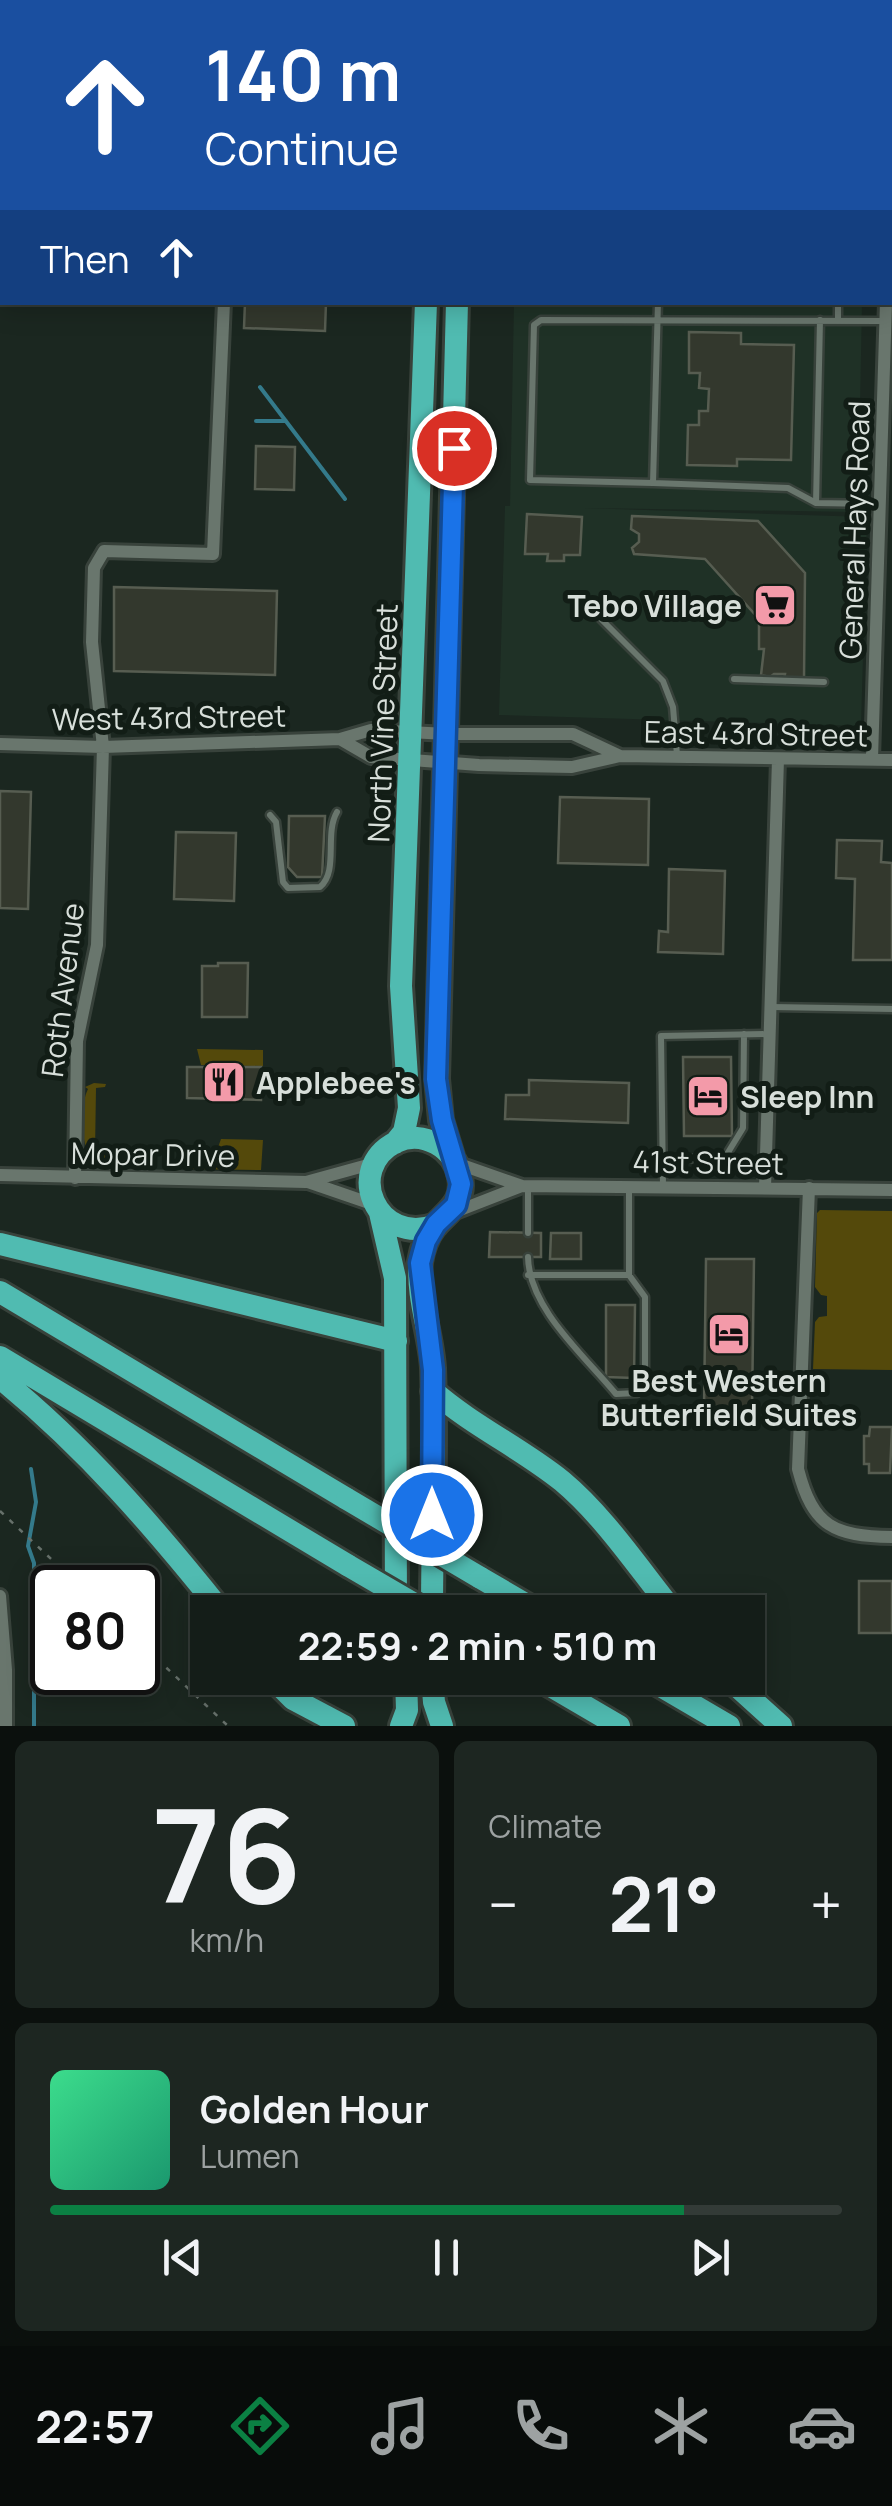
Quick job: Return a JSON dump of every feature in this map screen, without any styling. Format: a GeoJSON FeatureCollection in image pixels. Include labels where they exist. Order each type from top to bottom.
{"type":"FeatureCollection","features":[{"type":"Feature","properties":{"kind":"highway","name":"North Vine Street"},"geometry":{"type":"LineString","coordinates":[[396,1143],[404,1132],[409,1108],[401,986],[426,305]]}},
{"type":"Feature","properties":{"kind":"highway"},"geometry":{"type":"LineString","coordinates":[[430,1595],[434,1391],[420,1275],[426,1241],[456,1205],[461,1184],[442,1120],[436,1079],[457,305]]}},
{"type":"Feature","properties":{"kind":"highway"},"geometry":{"type":"LineString","coordinates":[[396,1595],[395,1278],[370,1177],[375,1163],[396,1143],[426,1140],[454,1160]]}},
{"type":"Feature","properties":{"kind":"highway"},"geometry":{"type":"LineString","coordinates":[[377,1209],[387,1220],[406,1228],[443,1219]]}},
{"type":"Feature","properties":{"kind":"highway"},"geometry":{"type":"LineString","coordinates":[[0,1244],[396,1341]]}},
{"type":"Feature","properties":{"kind":"highway"},"geometry":{"type":"LineString","coordinates":[[0,1292],[509,1595]]}},
{"type":"Feature","properties":{"kind":"highway"},"geometry":{"type":"LineString","coordinates":[[0,1357],[400,1595]]}},
{"type":"Feature","properties":{"kind":"highway"},"geometry":{"type":"LineString","coordinates":[[0,1378],[102,1468],[209,1595]]}},
{"type":"Feature","properties":{"kind":"highway"},"geometry":{"type":"LineString","coordinates":[[434,1391],[458,1413],[564,1483],[660,1595]]}},
{"type":"Feature","properties":{"kind":"highway"},"geometry":{"type":"LineString","coordinates":[[289,1695],[344,1726]]}},
{"type":"Feature","properties":{"kind":"highway"},"geometry":{"type":"LineString","coordinates":[[401,1726],[407,1710],[407,1695]]}},
{"type":"Feature","properties":{"kind":"highway"},"geometry":{"type":"LineString","coordinates":[[433,1695],[442,1726]]}},
{"type":"Feature","properties":{"kind":"highway"},"geometry":{"type":"LineString","coordinates":[[566,1695],[619,1726]]}},
{"type":"Feature","properties":{"kind":"highway"},"geometry":{"type":"LineString","coordinates":[[677,1695],[729,1726]]}},
{"type":"Feature","properties":{"kind":"highway"},"geometry":{"type":"LineString","coordinates":[[746,1695],[780,1726]]}},
{"type":"Feature","properties":{"kind":"street","name":"Roth Avenue"},"geometry":{"type":"LineString","coordinates":[[75,1178],[78,1041],[97,945],[103,747],[92,642],[94,568],[104,551],[214,554],[224,305]]}},
{"type":"Feature","properties":{"kind":"street","name":"General Hays Road"},"geometry":{"type":"LineString","coordinates":[[872,759],[886,305]]}},
{"type":"Feature","properties":{"kind":"street","name":"East 43rd Street"},"geometry":{"type":"LineString","coordinates":[[340,739],[371,730],[573,734],[620,756]]}},
{"type":"Feature","properties":{"kind":"street","name":"West 43rd Street"},"geometry":{"type":"LineString","coordinates":[[0,744],[103,747],[340,739]]}},
{"type":"Feature","properties":{"kind":"street","name":"East 43rd Street"},"geometry":{"type":"LineString","coordinates":[[340,739],[371,757],[446,763],[572,767],[620,756],[892,760]]}},
{"type":"Feature","properties":{"kind":"street"},"geometry":{"type":"LineString","coordinates":[[765,1188],[778,759]]}},
{"type":"Feature","properties":{"kind":"street","name":"41st Street"},"geometry":{"type":"LineString","coordinates":[[454,1160],[525,1186],[892,1190]]}},
{"type":"Feature","properties":{"kind":"street","name":"Mopar Drive"},"geometry":{"type":"LineString","coordinates":[[0,1175],[306,1182],[375,1163]]}},
{"type":"Feature","properties":{"kind":"street","name":"Mopar Drive"},"geometry":{"type":"LineString","coordinates":[[306,1182],[377,1209]]}},
{"type":"Feature","properties":{"kind":"street","name":"41st Street"},"geometry":{"type":"LineString","coordinates":[[443,1219],[525,1186]]}},
{"type":"Feature","properties":{"kind":"street"},"geometry":{"type":"LineString","coordinates":[[809,1188],[798,1468],[806,1500],[824,1522],[854,1536],[892,1537]]}},
{"type":"Feature","properties":{"kind":"street"},"geometry":{"type":"LineString","coordinates":[[0,1596],[6,1726]]}},
{"type":"Feature","properties":{"kind":"lane"},"geometry":{"type":"LineString","coordinates":[[652,484],[658,305]]}},
{"type":"Feature","properties":{"kind":"lane"},"geometry":{"type":"LineString","coordinates":[[838,305],[838,320]]}},
{"type":"Feature","properties":{"kind":"lane"},"geometry":{"type":"LineString","coordinates":[[879,504],[816,502],[788,488],[530,480],[534,325],[541,320],[886,321]]}},
{"type":"Feature","properties":{"kind":"lane"},"geometry":{"type":"LineString","coordinates":[[816,502],[820,320]]}},
{"type":"Feature","properties":{"kind":"lane"},"geometry":{"type":"LineString","coordinates":[[599,617],[664,682],[673,707],[678,756]]}},
{"type":"Feature","properties":{"kind":"lane"},"geometry":{"type":"LineString","coordinates":[[734,678],[824,682]]}},
{"type":"Feature","properties":{"kind":"lane"},"geometry":{"type":"LineString","coordinates":[[270,815],[276,822],[283,882],[288,888],[320,888],[328,876],[330,824],[337,812]]}},
{"type":"Feature","properties":{"kind":"lane"},"geometry":{"type":"LineString","coordinates":[[770,1007],[892,1009]]}},
{"type":"Feature","properties":{"kind":"lane"},"geometry":{"type":"LineString","coordinates":[[663,1158],[724,1159],[734,1144],[744,1128],[744,1034]]}},
{"type":"Feature","properties":{"kind":"lane"},"geometry":{"type":"LineString","coordinates":[[663,1186],[661,1036],[770,1034]]}},
{"type":"Feature","properties":{"kind":"lane"},"geometry":{"type":"LineString","coordinates":[[525,1186],[528,1233]]}},
{"type":"Feature","properties":{"kind":"lane"},"geometry":{"type":"LineString","coordinates":[[528,1257],[528,1275],[549,1313],[616,1394],[636,1393],[645,1382],[645,1297],[629,1275],[629,1186]]}},
{"type":"Feature","properties":{"kind":"lane"},"geometry":{"type":"LineString","coordinates":[[528,1275],[629,1275]]}},
{"type":"Feature","properties":{"kind":"path"},"geometry":{"type":"LineString","coordinates":[[0,1510],[58,1565]]}},
{"type":"Feature","properties":{"kind":"path"},"geometry":{"type":"LineString","coordinates":[[160,1661],[228,1726]]}},
{"type":"Feature","properties":{"kind":"shaded area"},"geometry":{"type":"Polygon","coordinates":[[[514,305],[862,305],[858,512],[583,508],[867,517],[861,726],[499,715],[505,506],[510,506],[514,305]]]}},
{"type":"Feature","properties":{"kind":"shaded area"},"geometry":{"type":"Polygon","coordinates":[[[197,1049],[263,1050],[263,1066],[201,1065],[197,1049]]]}},
{"type":"Feature","properties":{"kind":"shaded area"},"geometry":{"type":"Polygon","coordinates":[[[106,1084],[96,1088],[95,1152],[108,1155],[108,1164],[112,1166],[107,1170],[93,1166],[82,1128],[88,1089],[85,1087],[106,1084]]]}},
{"type":"Feature","properties":{"kind":"shaded area"},"geometry":{"type":"Polygon","coordinates":[[[221,1139],[263,1140],[261,1170],[193,1169],[191,1150],[217,1150],[221,1139]]]}},
{"type":"Feature","properties":{"kind":"shaded area"},"geometry":{"type":"Polygon","coordinates":[[[820,1210],[892,1211],[892,1370],[813,1369],[815,1322],[827,1316],[827,1296],[815,1287],[820,1210]]]}},
{"type":"Feature","properties":{"kind":"building"},"geometry":{"type":"Polygon","coordinates":[[[245,305],[326,305],[325,331],[244,328],[245,305]]]}},
{"type":"Feature","properties":{"kind":"building"},"geometry":{"type":"Polygon","coordinates":[[[689,332],[741,333],[741,344],[794,345],[791,460],[737,459],[737,466],[687,465],[688,425],[699,425],[699,411],[708,411],[709,389],[699,388],[700,373],[689,373],[689,332]]]}},
{"type":"Feature","properties":{"kind":"building"},"geometry":{"type":"Polygon","coordinates":[[[256,446],[295,447],[294,490],[255,489],[256,446]]]}},
{"type":"Feature","properties":{"kind":"building"},"geometry":{"type":"Polygon","coordinates":[[[527,514],[582,517],[580,555],[564,555],[564,561],[547,561],[548,554],[525,554],[527,514]]]}},
{"type":"Feature","properties":{"kind":"building","name":"Tebo Village"},"geometry":{"type":"Polygon","coordinates":[[[632,516],[758,521],[805,573],[804,679],[784,679],[785,674],[761,675],[764,649],[759,649],[759,619],[705,559],[634,554],[632,548],[639,542],[639,534],[631,529],[632,516]]]}},
{"type":"Feature","properties":{"kind":"building"},"geometry":{"type":"Polygon","coordinates":[[[114,587],[277,591],[275,675],[114,671],[114,587]]]}},
{"type":"Feature","properties":{"kind":"building"},"geometry":{"type":"Polygon","coordinates":[[[0,791],[31,792],[28,909],[0,908],[0,791]]]}},
{"type":"Feature","properties":{"kind":"building"},"geometry":{"type":"Polygon","coordinates":[[[560,797],[649,799],[648,865],[558,863],[560,797]]]}},
{"type":"Feature","properties":{"kind":"building"},"geometry":{"type":"Polygon","coordinates":[[[289,816],[325,816],[322,877],[297,877],[288,867],[289,816]]]}},
{"type":"Feature","properties":{"kind":"building"},"geometry":{"type":"Polygon","coordinates":[[[176,832],[236,833],[234,901],[174,899],[176,832]]]}},
{"type":"Feature","properties":{"kind":"building"},"geometry":{"type":"Polygon","coordinates":[[[837,840],[882,841],[881,862],[892,863],[892,960],[853,960],[855,879],[836,878],[837,840]]]}},
{"type":"Feature","properties":{"kind":"building"},"geometry":{"type":"Polygon","coordinates":[[[669,869],[725,871],[723,954],[658,952],[659,931],[668,932],[669,869]]]}},
{"type":"Feature","properties":{"kind":"building"},"geometry":{"type":"Polygon","coordinates":[[[248,963],[247,1017],[202,1017],[202,966],[248,963]]]}},
{"type":"Feature","properties":{"kind":"building","name":"Sleep Inn"},"geometry":{"type":"Polygon","coordinates":[[[683,1057],[731,1057],[732,1136],[684,1136],[683,1057]]]}},
{"type":"Feature","properties":{"kind":"building","name":"Applebee's"},"geometry":{"type":"Polygon","coordinates":[[[187,1067],[261,1067],[261,1100],[187,1098],[187,1067]]]}},
{"type":"Feature","properties":{"kind":"building"},"geometry":{"type":"Polygon","coordinates":[[[529,1080],[629,1083],[628,1123],[505,1119],[506,1095],[529,1095],[529,1080]]]}},
{"type":"Feature","properties":{"kind":"building"},"geometry":{"type":"Polygon","coordinates":[[[490,1232],[541,1233],[541,1257],[489,1257],[490,1232]]]}},
{"type":"Feature","properties":{"kind":"building"},"geometry":{"type":"Polygon","coordinates":[[[551,1233],[581,1233],[581,1259],[550,1259],[551,1233]]]}},
{"type":"Feature","properties":{"kind":"building","name":"Best Western Butterfield Suites"},"geometry":{"type":"Polygon","coordinates":[[[706,1259],[754,1259],[752,1409],[704,1408],[706,1259]]]}},
{"type":"Feature","properties":{"kind":"building"},"geometry":{"type":"Polygon","coordinates":[[[606,1305],[635,1305],[634,1378],[606,1377],[606,1305]]]}},
{"type":"Feature","properties":{"kind":"building"},"geometry":{"type":"Polygon","coordinates":[[[870,1427],[892,1427],[890,1473],[869,1473],[869,1464],[864,1464],[864,1436],[869,1436],[870,1427]]]}},
{"type":"Feature","properties":{"kind":"building"},"geometry":{"type":"Polygon","coordinates":[[[859,1581],[892,1581],[892,1633],[859,1633],[859,1581]]]}},
{"type":"Feature","properties":{"kind":"waterway"},"geometry":{"type":"LineString","coordinates":[[260,387],[345,499]]}},
{"type":"Feature","properties":{"kind":"waterway"},"geometry":{"type":"LineString","coordinates":[[256,421],[286,421]]}},
{"type":"Feature","properties":{"kind":"waterway"},"geometry":{"type":"LineString","coordinates":[[31,1469],[36,1502],[28,1546],[34,1563],[34,1726]]}},
{"type":"Feature","properties":{"kind":"place","name":"Tebo Village"},"geometry":{"type":"Point","coordinates":[775,605]}},
{"type":"Feature","properties":{"kind":"place","name":"Applebee's"},"geometry":{"type":"Point","coordinates":[224,1082]}},
{"type":"Feature","properties":{"kind":"place","name":"Sleep Inn"},"geometry":{"type":"Point","coordinates":[708,1096]}},
{"type":"Feature","properties":{"kind":"place","name":"Best Western Butterfield Suites"},"geometry":{"type":"Point","coordinates":[729,1334]}},
{"type":"Feature","properties":{"kind":"route"},"geometry":{"type":"LineString","coordinates":[[432,1515],[433,1370],[420,1263],[436,1224],[456,1205],[461,1184],[442,1120],[436,1079],[454,448]]}}]}
